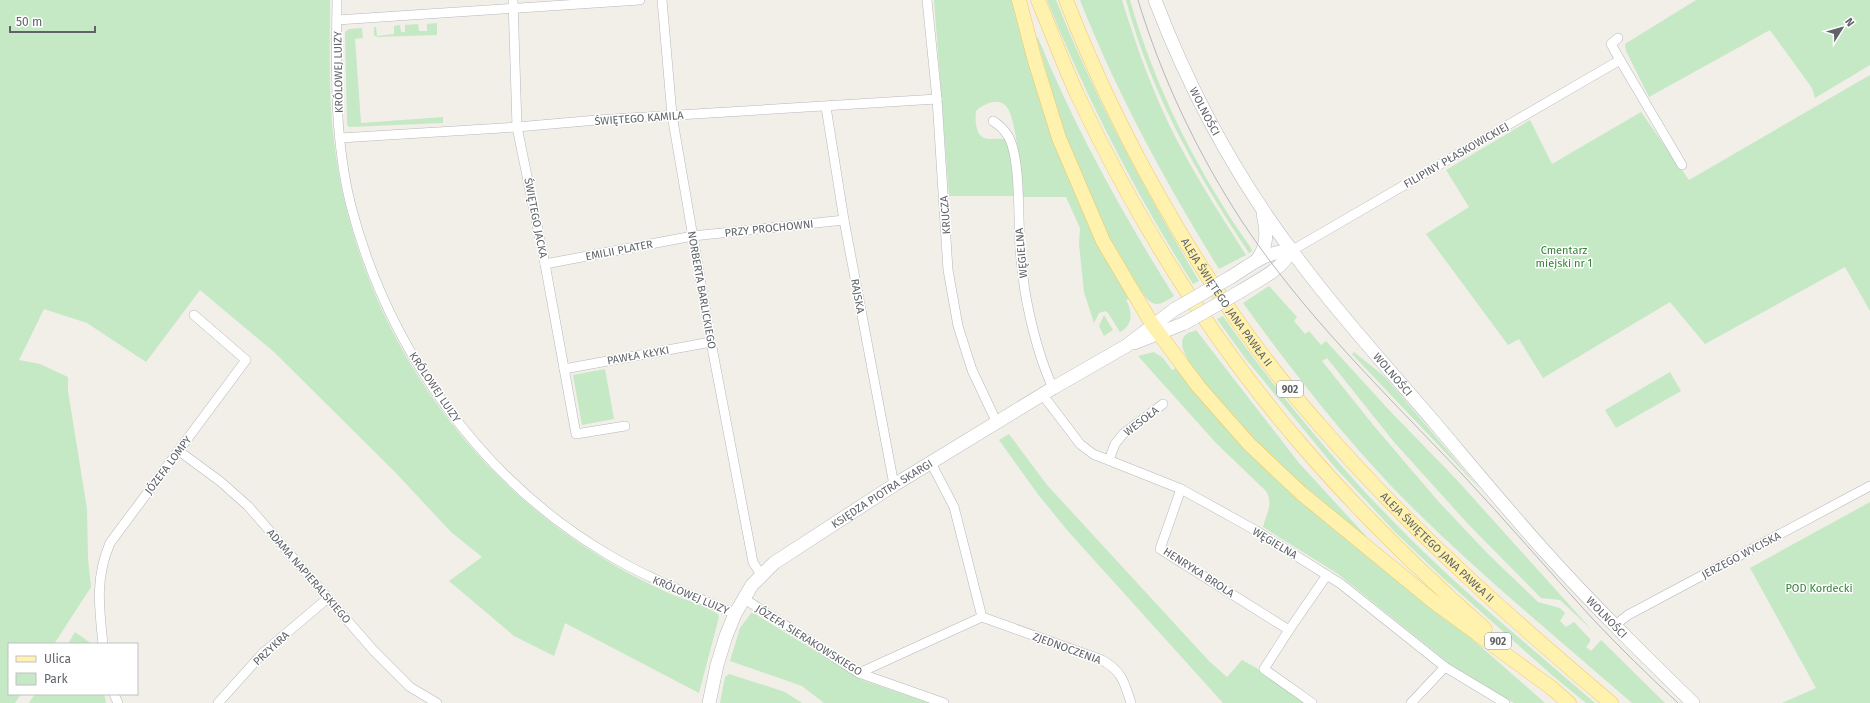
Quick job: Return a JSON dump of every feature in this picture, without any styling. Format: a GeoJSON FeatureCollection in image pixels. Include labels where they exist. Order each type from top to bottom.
{"type":"FeatureCollection","features":[{"type":"Feature","properties":{"kind":"main road"},"geometry":{"type":"LineString","coordinates":[[1018,0],[1035,62],[1059,138],[1103,241],[1156,329],[1198,386],[1249,444],[1301,494],[1434,602],[1553,689]]}},
{"type":"Feature","properties":{"kind":"main road","name":"902"},"geometry":{"type":"LineString","coordinates":[[1038,0],[1077,94],[1117,173],[1172,269],[1240,368],[1305,450],[1377,527],[1444,592],[1569,703]]}},
{"type":"Feature","properties":{"kind":"main road","name":"ALEJA ŚWIĘTEGO JANA PAWŁA II"},"geometry":{"type":"LineString","coordinates":[[1066,0],[1115,112],[1154,186],[1191,250],[1220,295],[1288,387],[1321,428],[1401,513],[1475,585],[1612,703]]}},
{"type":"Feature","properties":{"kind":"street","name":"KRÓLOWEJ LUIZY"},"geometry":{"type":"LineString","coordinates":[[337,0],[336,80],[340,138],[351,205],[371,270],[394,322],[422,372],[460,426],[505,475],[547,512],[598,549],[652,579],[735,614]]}},
{"type":"Feature","properties":{"kind":"street"},"geometry":{"type":"LineString","coordinates":[[336,20],[513,4],[640,0]]}},
{"type":"Feature","properties":{"kind":"street","name":"NORBERTA BARLICKIEGO"},"geometry":{"type":"LineString","coordinates":[[662,0],[672,115],[711,342],[753,562],[760,575]]}},
{"type":"Feature","properties":{"kind":"street","name":"KRUCZA"},"geometry":{"type":"LineString","coordinates":[[927,0],[937,99],[948,270],[958,326],[972,370],[997,423]]}},
{"type":"Feature","properties":{"kind":"street","name":"WOLNOŚCI"},"geometry":{"type":"LineString","coordinates":[[1155,0],[1178,56],[1200,103],[1239,173],[1262,210],[1291,251],[1497,497],[1614,626],[1693,703]]}},
{"type":"Feature","properties":{"kind":"street","name":"ŚWIĘTEGO JACKA"},"geometry":{"type":"LineString","coordinates":[[513,4],[517,127],[545,264],[576,434],[624,426]]}},
{"type":"Feature","properties":{"kind":"street"},"geometry":{"type":"LineString","coordinates":[[1618,38],[1611,44],[1682,165]]}},
{"type":"Feature","properties":{"kind":"street","name":"FILIPINY PŁASKOWICKIEJ"},"geometry":{"type":"LineString","coordinates":[[1291,251],[1620,60]]}},
{"type":"Feature","properties":{"kind":"street","name":"ŚWIĘTEGO KAMILA"},"geometry":{"type":"LineString","coordinates":[[340,138],[517,127],[672,115],[826,107],[937,99]]}},
{"type":"Feature","properties":{"kind":"street","name":"RAJSKA"},"geometry":{"type":"LineString","coordinates":[[826,107],[844,220],[894,485]]}},
{"type":"Feature","properties":{"kind":"street","name":"WĘGIELNA"},"geometry":{"type":"LineString","coordinates":[[993,121],[1009,136],[1013,149],[1016,171],[1020,247],[1025,292],[1048,391],[1080,444],[1093,454],[1181,489],[1255,530],[1327,575],[1445,667],[1505,703]]}},
{"type":"Feature","properties":{"kind":"street"},"geometry":{"type":"LineString","coordinates":[[1256,261],[1263,251],[1266,241],[1266,225],[1262,210]]}},
{"type":"Feature","properties":{"kind":"street","name":"PRZY PROCHOWNI"},"geometry":{"type":"LineString","coordinates":[[693,236],[844,220]]}},
{"type":"Feature","properties":{"kind":"street","name":"EMILII PLATER"},"geometry":{"type":"LineString","coordinates":[[545,264],[693,236]]}},
{"type":"Feature","properties":{"kind":"street","name":"KSIĘDZA PIOTRA SKARGI"},"geometry":{"type":"LineString","coordinates":[[709,703],[717,666],[726,636],[743,598],[760,575],[789,551],[1048,391],[1156,329],[1175,309],[1266,254],[1277,251],[1291,251]]}},
{"type":"Feature","properties":{"kind":"street","name":"KSIĘDZA PIOTRA SKARGI"},"geometry":{"type":"LineString","coordinates":[[1156,329],[1185,323],[1241,291],[1277,269],[1285,261],[1291,251]]}},
{"type":"Feature","properties":{"kind":"street"},"geometry":{"type":"LineString","coordinates":[[1277,269],[1300,269],[1309,274]]}},
{"type":"Feature","properties":{"kind":"street","name":"JÓZEFA LOMPY"},"geometry":{"type":"LineString","coordinates":[[103,643],[98,586],[106,554],[118,532],[180,451],[246,360],[194,315]]}},
{"type":"Feature","properties":{"kind":"street","name":"PAWŁA KŁYKI"},"geometry":{"type":"LineString","coordinates":[[564,368],[711,342]]}},
{"type":"Feature","properties":{"kind":"street","name":"WESOŁA"},"geometry":{"type":"LineString","coordinates":[[1109,460],[1115,444],[1123,434],[1163,404]]}},
{"type":"Feature","properties":{"kind":"street","name":"ADAMA NAPIERALSKIEGO"},"geometry":{"type":"LineString","coordinates":[[180,451],[221,482],[248,506],[374,651],[410,687],[437,703]]}},
{"type":"Feature","properties":{"kind":"street"},"geometry":{"type":"LineString","coordinates":[[859,672],[982,617],[954,507],[931,463]]}},
{"type":"Feature","properties":{"kind":"street","name":"JERZEGO WYCISKA"},"geometry":{"type":"LineString","coordinates":[[1614,626],[1628,615],[1870,486]]}},
{"type":"Feature","properties":{"kind":"street","name":"HENRYKA BROLA"},"geometry":{"type":"LineString","coordinates":[[1181,489],[1160,549],[1289,630]]}},
{"type":"Feature","properties":{"kind":"street"},"geometry":{"type":"LineString","coordinates":[[1312,703],[1264,669],[1327,575]]}},
{"type":"Feature","properties":{"kind":"street","name":"PRZYKRA"},"geometry":{"type":"LineString","coordinates":[[218,703],[264,653],[328,598]]}},
{"type":"Feature","properties":{"kind":"street","name":"JÓZEFA SIERAKOWSKIEGO"},"geometry":{"type":"LineString","coordinates":[[743,598],[859,672],[944,703]]}},
{"type":"Feature","properties":{"kind":"street","name":"ZJEDNOCZENIA"},"geometry":{"type":"LineString","coordinates":[[982,617],[1102,660],[1113,666],[1122,676],[1131,703]]}},
{"type":"Feature","properties":{"kind":"street"},"geometry":{"type":"LineString","coordinates":[[1411,703],[1445,667]]}},
{"type":"Feature","properties":{"kind":"green space"},"geometry":{"type":"Polygon","coordinates":[[[0,0],[330,0],[330,89],[334,142],[345,203],[362,262],[386,318],[415,372],[450,422],[490,468],[535,510],[585,547],[604,559],[664,591],[705,607],[718,614],[719,617],[699,693],[565,623],[554,656],[514,636],[449,581],[482,557],[451,532],[395,472],[274,352],[200,290],[146,362],[87,323],[44,309],[19,360],[40,364],[68,377],[68,391],[87,509],[88,559],[91,587],[55,643],[8,643],[8,695],[20,695],[15,703],[0,703],[0,0]]]}},
{"type":"Feature","properties":{"kind":"green space"},"geometry":{"type":"Polygon","coordinates":[[[934,0],[1014,0],[1029,57],[1130,298],[1126,300],[1131,314],[1129,322],[1120,332],[1108,313],[1105,311],[1099,313],[1094,323],[1084,292],[1079,244],[1080,228],[1066,197],[1022,197],[1016,135],[1010,113],[1003,103],[991,102],[979,108],[976,111],[976,122],[977,130],[981,136],[986,139],[1004,139],[1008,144],[1013,166],[1014,196],[949,196],[934,0]]]}},
{"type":"Feature","properties":{"kind":"green space"},"geometry":{"type":"Polygon","coordinates":[[[1047,0],[1056,0],[1087,73],[1122,144],[1159,213],[1199,281],[1193,284],[1132,181],[1079,74],[1047,0]]]}},
{"type":"Feature","properties":{"kind":"green space"},"geometry":{"type":"Polygon","coordinates":[[[1080,0],[1122,0],[1147,74],[1170,127],[1203,186],[1246,255],[1219,269],[1161,171],[1126,104],[1094,35],[1080,0]]]}},
{"type":"Feature","properties":{"kind":"green space"},"geometry":{"type":"Polygon","coordinates":[[[1126,0],[1130,0],[1152,65],[1180,129],[1213,190],[1251,248],[1252,251],[1249,253],[1211,193],[1177,131],[1148,67],[1126,0]]]}},
{"type":"Feature","properties":{"kind":"green space"},"geometry":{"type":"Polygon","coordinates":[[[1696,0],[1870,0],[1870,65],[1815,98],[1812,88],[1770,30],[1649,97],[1626,51],[1625,44],[1696,0]]]}},
{"type":"Feature","properties":{"kind":"green space"},"geometry":{"type":"Polygon","coordinates":[[[437,23],[437,35],[377,37],[374,35],[374,27],[376,27],[377,36],[394,34],[394,26],[400,25],[401,32],[405,32],[405,25],[418,24],[419,31],[427,31],[427,24],[437,23]]]}},
{"type":"Feature","properties":{"kind":"green space"},"geometry":{"type":"Polygon","coordinates":[[[362,28],[363,38],[355,39],[361,123],[443,117],[443,123],[349,127],[347,124],[345,32],[349,29],[362,28]]]}},
{"type":"Feature","properties":{"kind":"green space"},"geometry":{"type":"Polygon","coordinates":[[[1036,36],[1100,170],[1174,296],[1164,302],[1157,304],[1153,303],[1141,291],[1139,293],[1113,248],[1066,140],[1036,36]]]}},
{"type":"Feature","properties":{"kind":"green space","name":"Cmentarz miejski nr 1"},"geometry":{"type":"Polygon","coordinates":[[[1870,75],[1870,311],[1845,267],[1705,344],[1670,302],[1543,378],[1519,339],[1508,345],[1426,234],[1469,207],[1446,170],[1530,120],[1552,164],[1641,112],[1689,180],[1870,75]]]}},
{"type":"Feature","properties":{"kind":"green space"},"geometry":{"type":"Polygon","coordinates":[[[1269,286],[1297,317],[1294,321],[1305,334],[1309,331],[1321,345],[1326,341],[1389,410],[1456,479],[1592,630],[1560,600],[1541,598],[1469,525],[1394,442],[1327,358],[1322,361],[1374,426],[1438,501],[1487,553],[1538,602],[1560,608],[1565,613],[1560,621],[1566,627],[1574,622],[1590,639],[1590,642],[1586,647],[1591,651],[1601,640],[1665,703],[1632,703],[1495,584],[1441,535],[1391,486],[1346,436],[1283,357],[1243,303],[1269,286]]]}},
{"type":"Feature","properties":{"kind":"green space"},"geometry":{"type":"Polygon","coordinates":[[[1104,315],[1113,330],[1104,336],[1099,326],[1104,315]]]}},
{"type":"Feature","properties":{"kind":"green space"},"geometry":{"type":"Polygon","coordinates":[[[1223,316],[1274,385],[1328,451],[1386,514],[1447,574],[1595,703],[1586,703],[1553,676],[1442,577],[1395,532],[1333,465],[1245,358],[1217,319],[1223,316]]]}},
{"type":"Feature","properties":{"kind":"green space"},"geometry":{"type":"Polygon","coordinates":[[[1196,330],[1299,463],[1366,536],[1365,537],[1318,499],[1267,454],[1185,361],[1188,359],[1182,346],[1183,339],[1188,333],[1196,330]]]}},
{"type":"Feature","properties":{"kind":"green space"},"geometry":{"type":"Polygon","coordinates":[[[1154,352],[1163,358],[1172,370],[1176,368],[1212,411],[1545,703],[1514,703],[1451,665],[1338,574],[1263,527],[1269,509],[1269,500],[1266,491],[1216,443],[1138,356],[1154,352]]]}},
{"type":"Feature","properties":{"kind":"green space"},"geometry":{"type":"Polygon","coordinates":[[[1354,352],[1385,377],[1481,490],[1352,354],[1354,352]]]}},
{"type":"Feature","properties":{"kind":"green space"},"geometry":{"type":"Polygon","coordinates":[[[605,369],[614,419],[582,425],[573,375],[605,369]]]}},
{"type":"Feature","properties":{"kind":"green space"},"geometry":{"type":"Polygon","coordinates":[[[1670,372],[1681,391],[1616,428],[1605,410],[1670,372]]]}},
{"type":"Feature","properties":{"kind":"green space"},"geometry":{"type":"Polygon","coordinates":[[[1009,434],[1047,485],[1209,661],[1227,677],[1242,660],[1262,671],[1305,703],[1223,703],[1067,530],[1037,493],[999,440],[1009,434]]]}},
{"type":"Feature","properties":{"kind":"green space","name":"POD Kordecki"},"geometry":{"type":"Polygon","coordinates":[[[1870,502],[1870,703],[1782,703],[1816,688],[1750,568],[1870,502]]]}},
{"type":"Feature","properties":{"kind":"green space"},"geometry":{"type":"Polygon","coordinates":[[[752,612],[862,680],[929,703],[824,703],[802,686],[730,661],[740,628],[752,612]]]}},
{"type":"Feature","properties":{"kind":"green space"},"geometry":{"type":"Polygon","coordinates":[[[75,632],[91,643],[69,643],[75,632]]]}},
{"type":"Feature","properties":{"kind":"green space"},"geometry":{"type":"Polygon","coordinates":[[[729,674],[785,692],[802,703],[720,703],[725,677],[729,674]]]}},
{"type":"Feature","properties":{"kind":"green space"},"geometry":{"type":"Polygon","coordinates":[[[34,695],[104,695],[106,703],[29,703],[34,695]]]}},
{"type":"Feature","properties":{"kind":"tram line"},"geometry":{"type":"LineString","coordinates":[[1138,0],[1158,58],[1196,143],[1243,223],[1267,257],[1347,353],[1462,474],[1602,628],[1678,703]]}}]}
